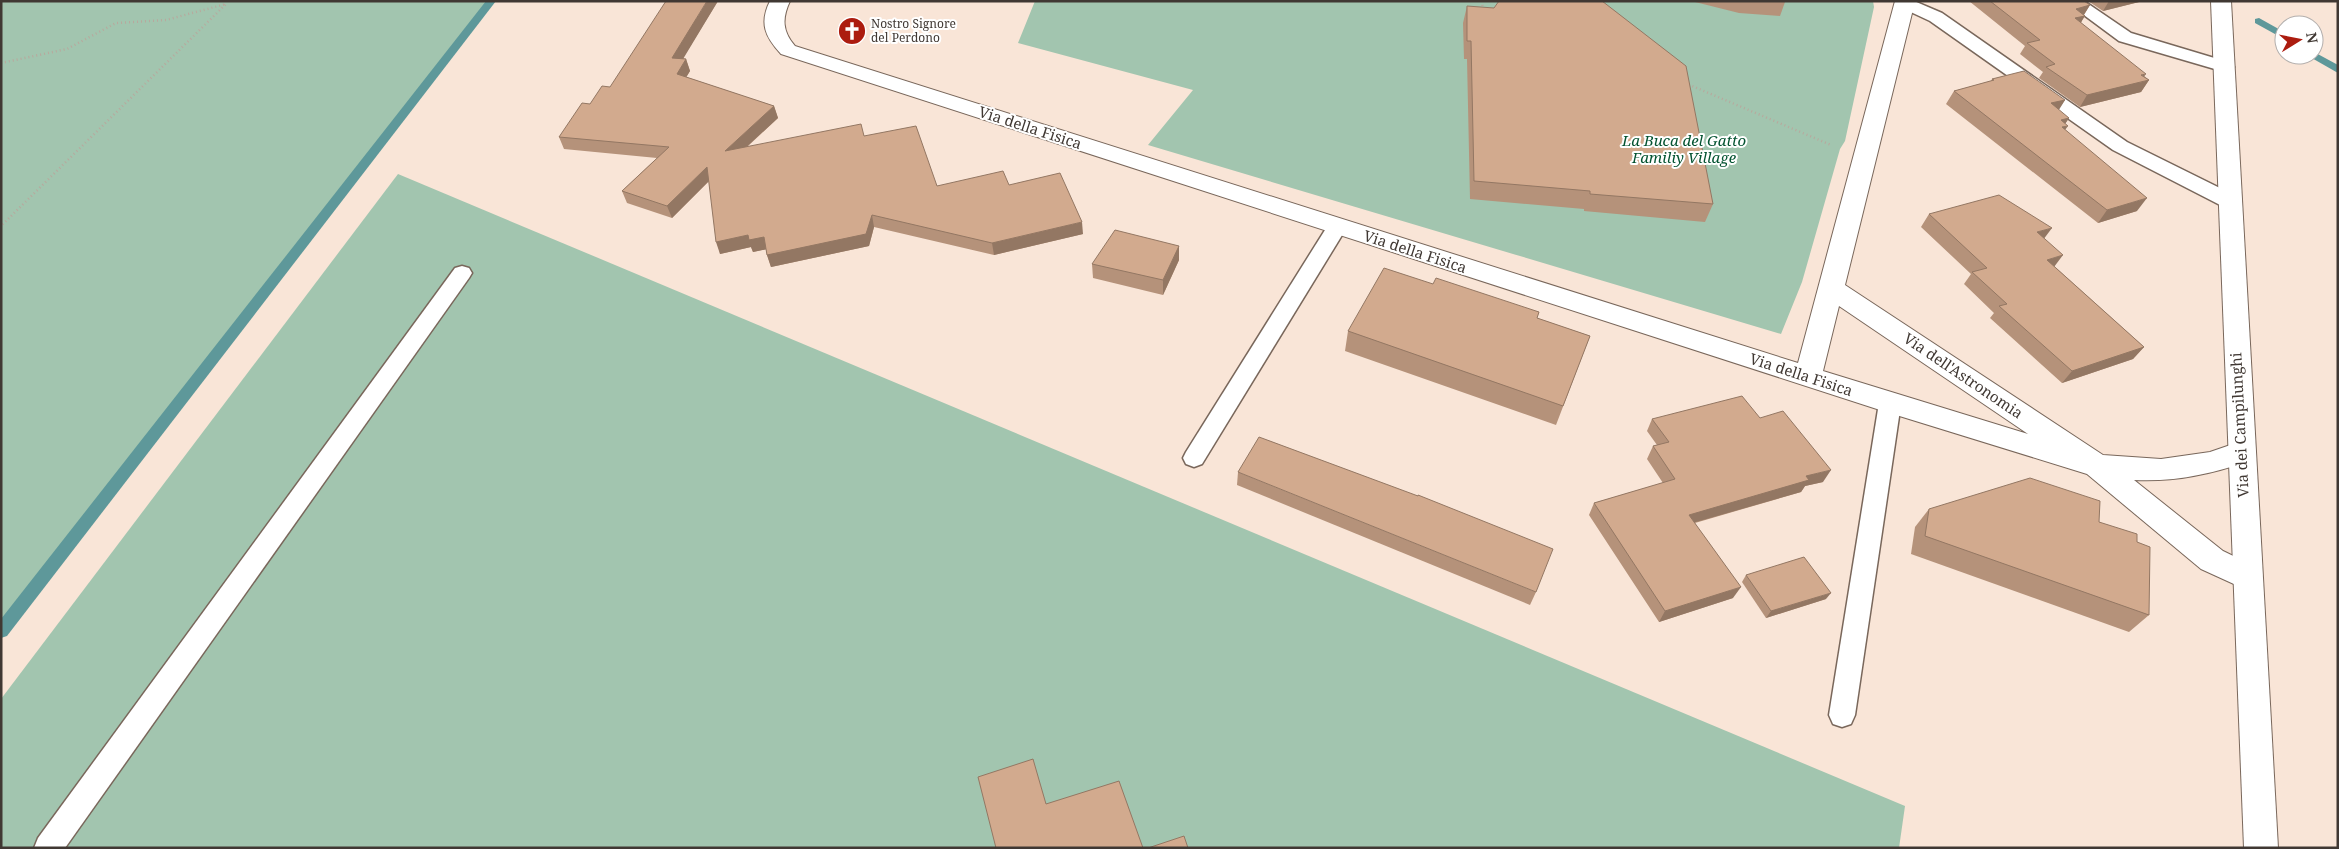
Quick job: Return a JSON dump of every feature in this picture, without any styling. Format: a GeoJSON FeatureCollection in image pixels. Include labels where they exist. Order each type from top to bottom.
{"type":"FeatureCollection","features":[{"type":"Feature","properties":{"kind":"street","name":"Via della Fisica"},"geometry":{"type":"LineString","coordinates":[[780,1],[773,14],[774,29],[779,40],[788,50],[1890,403],[2096,466],[2161,470],[2210,463],[2242,452]]}},
{"type":"Feature","properties":{"kind":"street","name":"Via dei Campilunghi"},"geometry":{"type":"LineString","coordinates":[[2221,1],[2261,848]]}},
{"type":"Feature","properties":{"kind":"street"},"geometry":{"type":"LineString","coordinates":[[1808,376],[1905,3]]}},
{"type":"Feature","properties":{"kind":"street","name":"Via dell'Astronomia"},"geometry":{"type":"LineString","coordinates":[[1830,287],[2096,466]]}},
{"type":"Feature","properties":{"kind":"street","name":"Via della Fisica"},"geometry":{"type":"LineString","coordinates":[[2096,466],[2212,560],[2247,577]]}},
{"type":"Feature","properties":{"kind":"lane"},"geometry":{"type":"LineString","coordinates":[[2073,1],[2125,37],[2225,67]]}},
{"type":"Feature","properties":{"kind":"lane"},"geometry":{"type":"LineString","coordinates":[[1905,3],[1936,17],[2120,146],[2229,200]]}},
{"type":"Feature","properties":{"kind":"lane"},"geometry":{"type":"LineString","coordinates":[[1194,458],[1338,227]]}},
{"type":"Feature","properties":{"kind":"lane"},"geometry":{"type":"LineString","coordinates":[[48,848],[462,273]]}},
{"type":"Feature","properties":{"kind":"lane"},"geometry":{"type":"LineString","coordinates":[[1842,715],[1890,403]]}},
{"type":"Feature","properties":{"kind":"path"},"geometry":{"type":"LineString","coordinates":[[1,226],[230,1]]}},
{"type":"Feature","properties":{"kind":"path"},"geometry":{"type":"LineString","coordinates":[[1482,1],[1483,15]]}},
{"type":"Feature","properties":{"kind":"path"},"geometry":{"type":"LineString","coordinates":[[1,63],[67,49],[116,23],[166,20],[226,4]]}},
{"type":"Feature","properties":{"kind":"path"},"geometry":{"type":"LineString","coordinates":[[1684,82],[1864,158]]}},
{"type":"Feature","properties":{"kind":"green space"},"geometry":{"type":"Polygon","coordinates":[[[1,1],[494,1],[1,636],[1,1]]]}},
{"type":"Feature","properties":{"kind":"green space","name":"La Buca del Gatto Familiy Village"},"geometry":{"type":"Polygon","coordinates":[[[1035,1],[1873,1],[1874,7],[1845,141],[1840,149],[1802,282],[1781,334],[1148,145],[1193,90],[1018,43],[1035,1]]]}},
{"type":"Feature","properties":{"kind":"green space"},"geometry":{"type":"Polygon","coordinates":[[[398,174],[1905,806],[1899,848],[1,848],[1,699],[398,174]]]}},
{"type":"Feature","properties":{"kind":"building"},"geometry":{"type":"Polygon","coordinates":[[[666,1],[707,1],[672,58],[686,59],[677,74],[774,106],[725,151],[861,124],[864,136],[916,126],[937,186],[1003,171],[1009,185],[1060,173],[1082,222],[992,243],[872,215],[866,234],[767,255],[764,237],[749,240],[748,235],[716,242],[707,167],[667,206],[622,191],[669,147],[559,137],[582,103],[590,104],[602,86],[610,87],[666,1]]]}},
{"type":"Feature","properties":{"kind":"building"},"geometry":{"type":"Polygon","coordinates":[[[1499,1],[1602,1],[1686,66],[1713,204],[1590,194],[1590,191],[1474,181],[1471,41],[1467,41],[1467,6],[1494,8],[1499,1]]]}},
{"type":"Feature","properties":{"kind":"building"},"geometry":{"type":"Polygon","coordinates":[[[1990,1],[2084,1],[2090,5],[2076,9],[2085,16],[2075,18],[2146,74],[2141,75],[2149,80],[2087,95],[2046,67],[2055,64],[2027,43],[2040,40],[1990,1]]]}},
{"type":"Feature","properties":{"kind":"building"},"geometry":{"type":"Polygon","coordinates":[[[2024,71],[2065,100],[2051,103],[2069,118],[2061,120],[2068,126],[2062,127],[2147,198],[2107,210],[1954,91],[2024,71]]]}},
{"type":"Feature","properties":{"kind":"building"},"geometry":{"type":"Polygon","coordinates":[[[1999,195],[2052,228],[2037,232],[2063,255],[2047,260],[2144,347],[2072,371],[1999,306],[2007,304],[1972,272],[1987,268],[1929,214],[1999,195]]]}},
{"type":"Feature","properties":{"kind":"building"},"geometry":{"type":"Polygon","coordinates":[[[1115,230],[1179,246],[1163,280],[1092,264],[1115,230]]]}},
{"type":"Feature","properties":{"kind":"building"},"geometry":{"type":"Polygon","coordinates":[[[1384,268],[1433,284],[1436,278],[1539,312],[1537,318],[1590,336],[1563,406],[1348,331],[1384,268]]]}},
{"type":"Feature","properties":{"kind":"building"},"geometry":{"type":"Polygon","coordinates":[[[1742,396],[1760,418],[1783,411],[1831,470],[1806,476],[1809,480],[1689,515],[1741,587],[1665,611],[1594,503],[1675,479],[1653,446],[1669,442],[1652,419],[1742,396]]]}},
{"type":"Feature","properties":{"kind":"building"},"geometry":{"type":"Polygon","coordinates":[[[1259,437],[1418,495],[1553,549],[1536,592],[1238,472],[1259,437]]]}},
{"type":"Feature","properties":{"kind":"building"},"geometry":{"type":"Polygon","coordinates":[[[2030,478],[2100,501],[2099,522],[2137,534],[2137,542],[2150,547],[2149,615],[1925,536],[1929,509],[2030,478]]]}},
{"type":"Feature","properties":{"kind":"building"},"geometry":{"type":"Polygon","coordinates":[[[1804,557],[1831,593],[1771,611],[1746,575],[1804,557]]]}},
{"type":"Feature","properties":{"kind":"building"},"geometry":{"type":"Polygon","coordinates":[[[1033,759],[1046,804],[1119,781],[1143,848],[996,848],[978,777],[1033,759]]]}},
{"type":"Feature","properties":{"kind":"building"},"geometry":{"type":"Polygon","coordinates":[[[1184,836],[1188,848],[1148,848],[1184,836]]]}},
{"type":"Feature","properties":{"kind":"waterway"},"geometry":{"type":"LineString","coordinates":[[1,631],[491,1]]}},
{"type":"Feature","properties":{"kind":"waterway"},"geometry":{"type":"LineString","coordinates":[[2259,21],[2274,30]]}},
{"type":"Feature","properties":{"kind":"waterway"},"geometry":{"type":"LineString","coordinates":[[2324,61],[2338,70]]}},
{"type":"Feature","properties":{"kind":"place","name":"Nostro Signore del Perdono"},"geometry":{"type":"Point","coordinates":[852,31]}}]}
